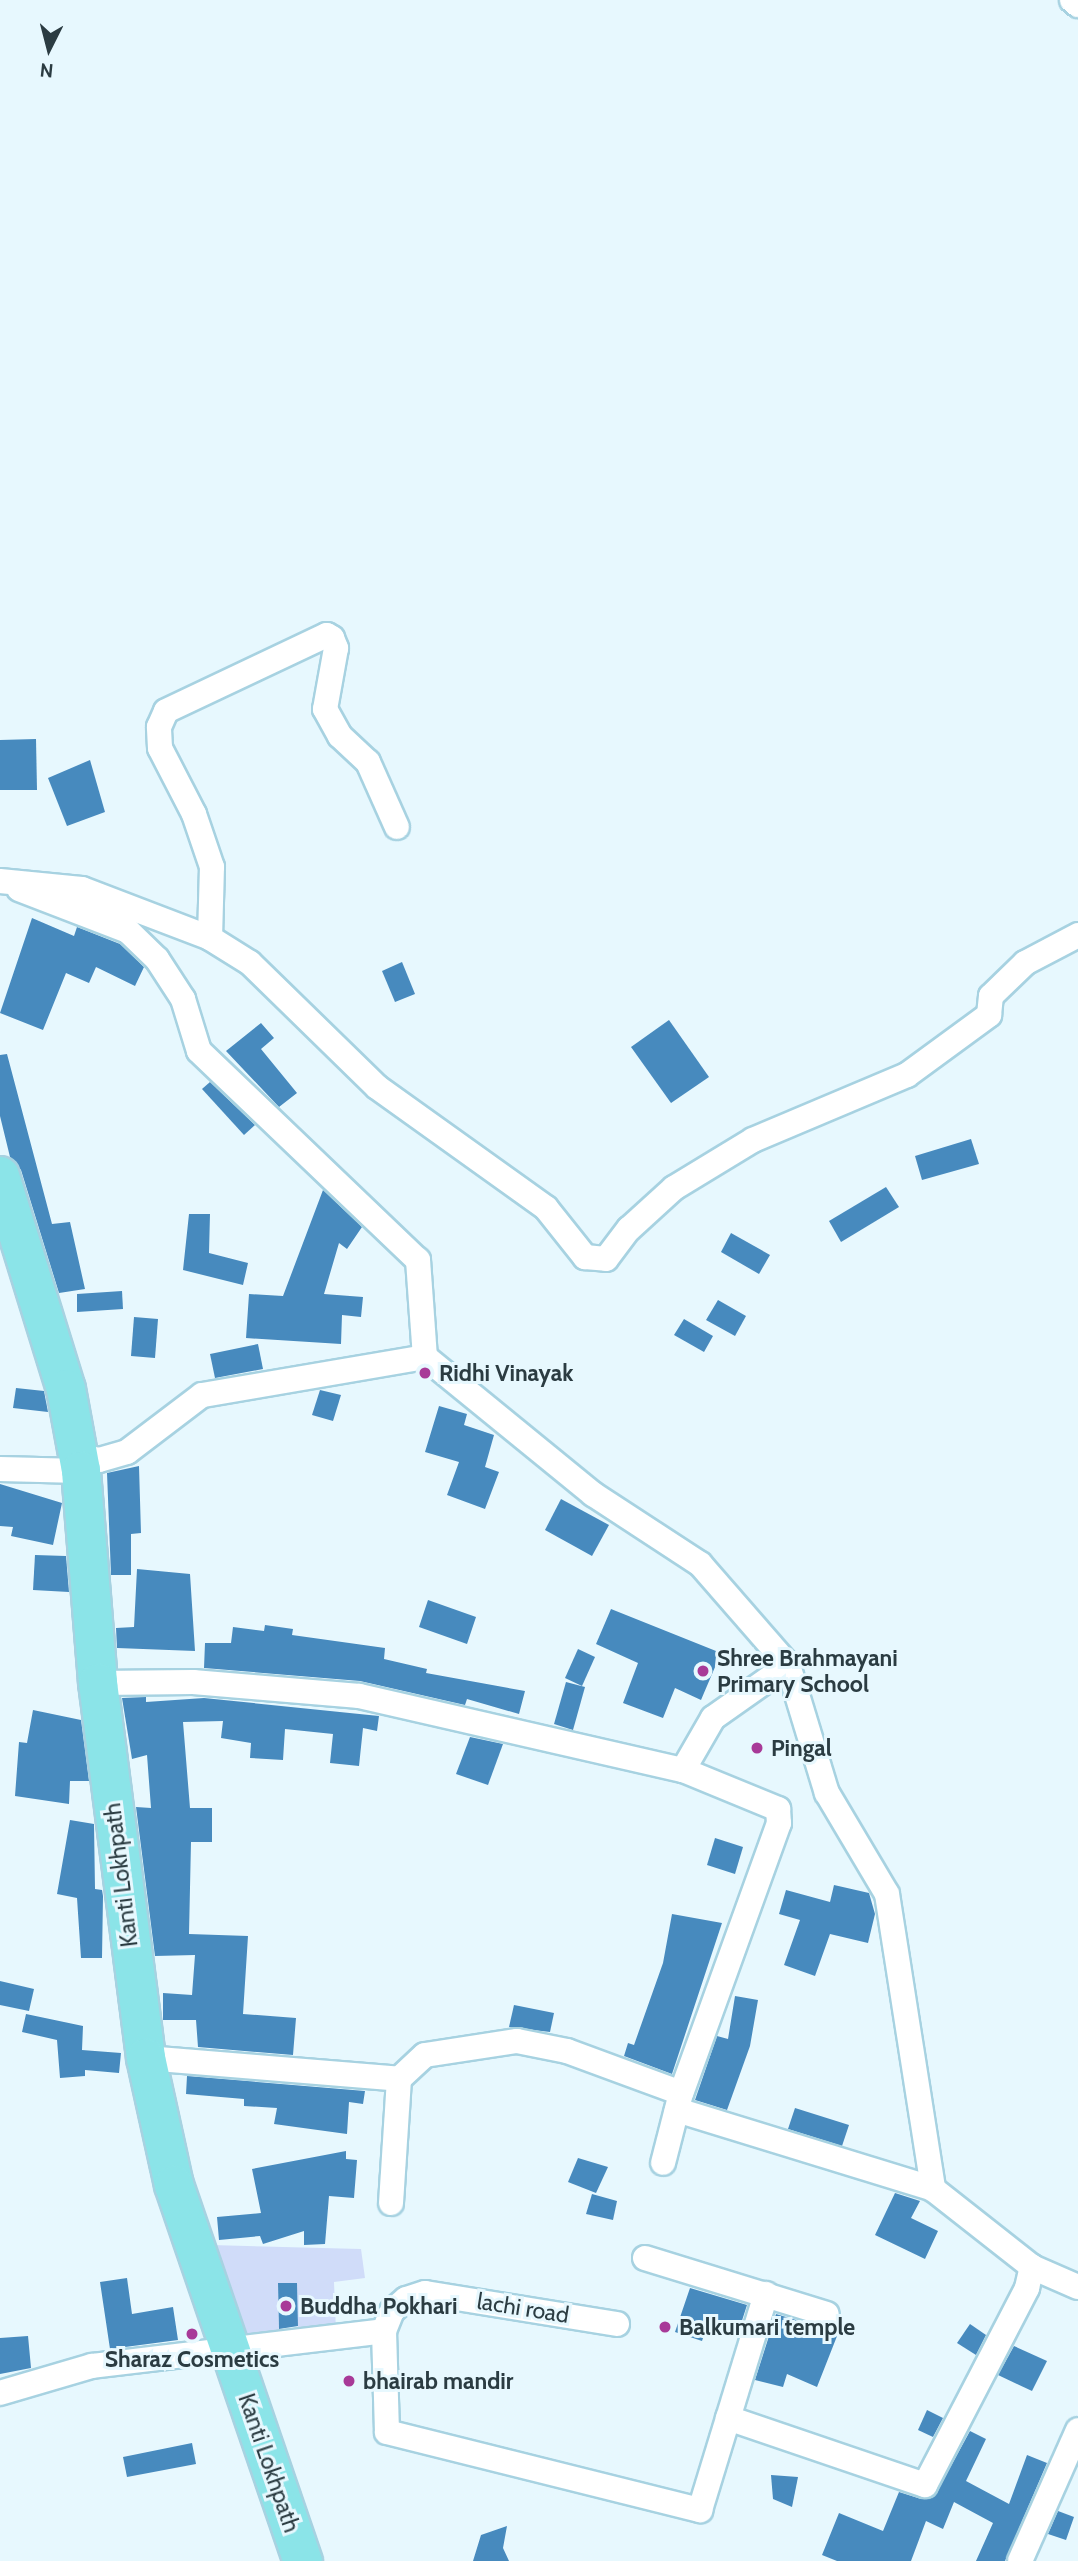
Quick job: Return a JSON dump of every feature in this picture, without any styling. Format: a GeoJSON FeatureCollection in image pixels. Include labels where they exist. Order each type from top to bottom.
{"type":"FeatureCollection","features":[{"type":"Feature","properties":{"kind":"main road","name":"Kanti Lokhpath"},"geometry":{"type":"LineString","coordinates":[[0,1176],[66,1389],[78,1463],[98,1683],[146,2058],[173,2185],[303,2561]]}},
{"type":"Feature","properties":{"kind":"street"},"geometry":{"type":"LineString","coordinates":[[1072,0],[1078,5]]}},
{"type":"Feature","properties":{"kind":"street"},"geometry":{"type":"LineString","coordinates":[[210,938],[212,867],[194,814],[160,748],[159,726],[166,711],[327,635],[336,648],[326,709],[340,736],[372,770],[397,827]]}},
{"type":"Feature","properties":{"kind":"street"},"geometry":{"type":"LineString","coordinates":[[0,881],[82,888],[210,938],[250,963],[377,1087],[546,1208],[585,1257],[606,1259],[629,1229],[674,1188],[753,1140],[907,1075],[989,1014],[991,996],[1025,963],[1078,935]]}},
{"type":"Feature","properties":{"kind":"street"},"geometry":{"type":"LineString","coordinates":[[0,881],[128,931],[157,959],[183,999],[199,1051],[418,1260],[425,1357],[593,1494],[700,1564],[788,1665],[827,1793],[887,1894],[933,2189]]}},
{"type":"Feature","properties":{"kind":"street"},"geometry":{"type":"LineString","coordinates":[[0,1469],[78,1463],[127,1452],[202,1395],[425,1357]]}},
{"type":"Feature","properties":{"kind":"street"},"geometry":{"type":"LineString","coordinates":[[682,1770],[713,1718],[788,1665]]}},
{"type":"Feature","properties":{"kind":"street"},"geometry":{"type":"LineString","coordinates":[[98,1683],[193,1682],[331,1692],[682,1770],[770,1802],[780,1813],[728,1976],[679,2102],[663,2163]]}},
{"type":"Feature","properties":{"kind":"street"},"geometry":{"type":"LineString","coordinates":[[391,2203],[399,2079],[425,2055],[517,2041],[567,2051],[679,2102],[933,2189],[1032,2267],[1078,2287]]}},
{"type":"Feature","properties":{"kind":"street"},"geometry":{"type":"LineString","coordinates":[[146,2058],[399,2079]]}},
{"type":"Feature","properties":{"kind":"street"},"geometry":{"type":"LineString","coordinates":[[645,2258],[827,2314]]}},
{"type":"Feature","properties":{"kind":"street"},"geometry":{"type":"LineString","coordinates":[[728,2418],[925,2484],[1027,2288],[1032,2267]]}},
{"type":"Feature","properties":{"kind":"street","name":"lachi road"},"geometry":{"type":"LineString","coordinates":[[388,2321],[425,2293],[617,2324]]}},
{"type":"Feature","properties":{"kind":"street"},"geometry":{"type":"LineString","coordinates":[[0,2393],[92,2366],[229,2348],[388,2321],[387,2432],[700,2510],[766,2294]]}},
{"type":"Feature","properties":{"kind":"street"},"geometry":{"type":"LineString","coordinates":[[1020,2561],[1078,2430]]}},
{"type":"Feature","properties":{"kind":"water","name":"Buddha Pokhari"},"geometry":{"type":"Polygon","coordinates":[[[211,2245],[361,2249],[365,2278],[334,2282],[336,2331],[244,2340],[211,2245]],[[278,2284],[279,2332],[298,2332],[297,2284],[278,2284]]]}},
{"type":"Feature","properties":{"kind":"building"},"geometry":{"type":"Polygon","coordinates":[[[36,739],[37,790],[0,790],[0,740],[36,739]]]}},
{"type":"Feature","properties":{"kind":"building"},"geometry":{"type":"Polygon","coordinates":[[[90,760],[105,812],[67,826],[48,778],[90,760]]]}},
{"type":"Feature","properties":{"kind":"building"},"geometry":{"type":"Polygon","coordinates":[[[32,918],[74,936],[77,927],[120,944],[144,967],[135,986],[96,967],[89,983],[66,973],[43,1030],[0,1013],[32,918]]]}},
{"type":"Feature","properties":{"kind":"building"},"geometry":{"type":"Polygon","coordinates":[[[402,962],[415,994],[395,1002],[382,971],[402,962]]]}},
{"type":"Feature","properties":{"kind":"building"},"geometry":{"type":"Polygon","coordinates":[[[669,1020],[709,1077],[671,1103],[631,1047],[669,1020]]]}},
{"type":"Feature","properties":{"kind":"building"},"geometry":{"type":"Polygon","coordinates":[[[261,1023],[274,1038],[261,1049],[297,1093],[279,1107],[226,1051],[261,1023]]]}},
{"type":"Feature","properties":{"kind":"building"},"geometry":{"type":"Polygon","coordinates":[[[7,1054],[52,1224],[70,1222],[85,1289],[59,1293],[21,1170],[10,1157],[0,1116],[0,1055],[7,1054]]]}},
{"type":"Feature","properties":{"kind":"building"},"geometry":{"type":"Polygon","coordinates":[[[210,1082],[255,1125],[244,1135],[202,1089],[210,1082]]]}},
{"type":"Feature","properties":{"kind":"building"},"geometry":{"type":"Polygon","coordinates":[[[971,1139],[979,1164],[922,1180],[915,1156],[971,1139]]]}},
{"type":"Feature","properties":{"kind":"building"},"geometry":{"type":"Polygon","coordinates":[[[886,1187],[899,1207],[841,1242],[829,1221],[886,1187]]]}},
{"type":"Feature","properties":{"kind":"building"},"geometry":{"type":"Polygon","coordinates":[[[323,1190],[362,1227],[347,1249],[339,1243],[324,1294],[363,1297],[361,1317],[342,1315],[341,1344],[246,1338],[249,1294],[283,1296],[323,1190]]]}},
{"type":"Feature","properties":{"kind":"building"},"geometry":{"type":"Polygon","coordinates":[[[189,1214],[210,1214],[209,1253],[248,1263],[243,1285],[183,1270],[189,1214]]]}},
{"type":"Feature","properties":{"kind":"building"},"geometry":{"type":"Polygon","coordinates":[[[731,1233],[770,1255],[759,1274],[721,1252],[731,1233]]]}},
{"type":"Feature","properties":{"kind":"building"},"geometry":{"type":"Polygon","coordinates":[[[122,1291],[123,1309],[77,1312],[77,1294],[122,1291]]]}},
{"type":"Feature","properties":{"kind":"building"},"geometry":{"type":"Polygon","coordinates":[[[718,1300],[746,1316],[735,1336],[706,1320],[718,1300]]]}},
{"type":"Feature","properties":{"kind":"building"},"geometry":{"type":"Polygon","coordinates":[[[134,1317],[158,1319],[155,1358],[131,1356],[134,1317]]]}},
{"type":"Feature","properties":{"kind":"building"},"geometry":{"type":"Polygon","coordinates":[[[684,1319],[713,1336],[704,1352],[674,1335],[684,1319]]]}},
{"type":"Feature","properties":{"kind":"building"},"geometry":{"type":"Polygon","coordinates":[[[258,1344],[263,1369],[215,1378],[210,1354],[258,1344]]]}},
{"type":"Feature","properties":{"kind":"building"},"geometry":{"type":"Polygon","coordinates":[[[16,1388],[44,1391],[48,1412],[13,1408],[16,1388]]]}},
{"type":"Feature","properties":{"kind":"building"},"geometry":{"type":"Polygon","coordinates":[[[320,1390],[341,1395],[333,1421],[312,1415],[320,1390]]]}},
{"type":"Feature","properties":{"kind":"building"},"geometry":{"type":"Polygon","coordinates":[[[439,1406],[467,1414],[464,1425],[494,1435],[485,1467],[499,1472],[485,1509],[447,1495],[459,1462],[425,1452],[439,1406]]]}},
{"type":"Feature","properties":{"kind":"building"},"geometry":{"type":"Polygon","coordinates":[[[139,1466],[141,1533],[131,1534],[131,1575],[111,1575],[107,1473],[139,1466]]]}},
{"type":"Feature","properties":{"kind":"building"},"geometry":{"type":"Polygon","coordinates":[[[0,1484],[62,1503],[53,1545],[11,1536],[13,1527],[0,1526],[0,1484]]]}},
{"type":"Feature","properties":{"kind":"building"},"geometry":{"type":"Polygon","coordinates":[[[561,1499],[609,1525],[592,1556],[545,1530],[561,1499]]]}},
{"type":"Feature","properties":{"kind":"building"},"geometry":{"type":"Polygon","coordinates":[[[35,1555],[66,1556],[69,1592],[33,1590],[35,1555]]]}},
{"type":"Feature","properties":{"kind":"building"},"geometry":{"type":"Polygon","coordinates":[[[137,1569],[190,1574],[195,1651],[117,1648],[116,1628],[134,1627],[137,1569]]]}},
{"type":"Feature","properties":{"kind":"building"},"geometry":{"type":"Polygon","coordinates":[[[428,1600],[476,1617],[467,1644],[419,1627],[428,1600]]]}},
{"type":"Feature","properties":{"kind":"building"},"geometry":{"type":"Polygon","coordinates":[[[611,1609],[721,1653],[701,1700],[675,1688],[663,1718],[623,1703],[638,1663],[596,1644],[611,1609]]]}},
{"type":"Feature","properties":{"kind":"building"},"geometry":{"type":"Polygon","coordinates":[[[265,1625],[293,1629],[292,1635],[385,1648],[384,1659],[427,1669],[426,1673],[525,1691],[519,1714],[467,1699],[465,1705],[360,1681],[204,1668],[205,1643],[231,1643],[233,1627],[264,1631],[265,1625]]]}},
{"type":"Feature","properties":{"kind":"building"},"geometry":{"type":"Polygon","coordinates":[[[578,1649],[595,1657],[582,1686],[565,1678],[578,1649]]]}},
{"type":"Feature","properties":{"kind":"building"},"geometry":{"type":"Polygon","coordinates":[[[566,1682],[585,1687],[573,1730],[554,1724],[566,1682]]]}},
{"type":"Feature","properties":{"kind":"building"},"geometry":{"type":"Polygon","coordinates":[[[146,1697],[146,1702],[204,1698],[379,1716],[377,1731],[363,1728],[359,1766],[330,1763],[333,1734],[285,1729],[283,1760],[250,1758],[251,1743],[221,1738],[223,1721],[183,1722],[190,1808],[212,1808],[212,1842],[191,1842],[189,1934],[248,1936],[243,2014],[296,2018],[293,2055],[198,2047],[196,2020],[163,2020],[163,1993],[192,1995],[195,1955],[155,1956],[136,1807],[151,1808],[147,1755],[132,1759],[122,1698],[146,1697]]]}},
{"type":"Feature","properties":{"kind":"building"},"geometry":{"type":"Polygon","coordinates":[[[33,1710],[81,1720],[89,1781],[70,1781],[69,1804],[15,1796],[19,1742],[27,1743],[33,1710]]]}},
{"type":"Feature","properties":{"kind":"building"},"geometry":{"type":"Polygon","coordinates":[[[470,1737],[503,1744],[488,1785],[456,1774],[470,1737]]]}},
{"type":"Feature","properties":{"kind":"building"},"geometry":{"type":"Polygon","coordinates":[[[70,1820],[94,1824],[95,1889],[102,1890],[103,1896],[102,1958],[81,1958],[77,1898],[57,1894],[70,1820]]]}},
{"type":"Feature","properties":{"kind":"building"},"geometry":{"type":"Polygon","coordinates":[[[715,1838],[743,1847],[735,1874],[707,1865],[715,1838]]]}},
{"type":"Feature","properties":{"kind":"building"},"geometry":{"type":"Polygon","coordinates":[[[834,1885],[869,1893],[875,1914],[868,1943],[830,1934],[815,1976],[784,1965],[800,1920],[779,1914],[786,1890],[830,1902],[834,1885]]]}},
{"type":"Feature","properties":{"kind":"building"},"geometry":{"type":"Polygon","coordinates":[[[672,1914],[722,1923],[672,2074],[624,2056],[628,2043],[634,2045],[663,1963],[672,1914]]]}},
{"type":"Feature","properties":{"kind":"building"},"geometry":{"type":"Polygon","coordinates":[[[0,1981],[34,1989],[29,2011],[0,2005],[0,1981]]]}},
{"type":"Feature","properties":{"kind":"building"},"geometry":{"type":"Polygon","coordinates":[[[735,1996],[758,2000],[750,2046],[727,2110],[695,2100],[717,2036],[728,2039],[735,1996]]]}},
{"type":"Feature","properties":{"kind":"building"},"geometry":{"type":"Polygon","coordinates":[[[514,2005],[554,2013],[550,2032],[509,2027],[514,2005]]]}},
{"type":"Feature","properties":{"kind":"building"},"geometry":{"type":"Polygon","coordinates":[[[26,2014],[83,2026],[82,2050],[121,2053],[119,2073],[85,2070],[85,2076],[60,2078],[57,2040],[22,2032],[26,2014]]]}},
{"type":"Feature","properties":{"kind":"building"},"geometry":{"type":"Polygon","coordinates":[[[187,2076],[365,2091],[363,2104],[349,2102],[347,2134],[274,2124],[277,2108],[244,2106],[244,2099],[186,2094],[187,2076]]]}},
{"type":"Feature","properties":{"kind":"building"},"geometry":{"type":"Polygon","coordinates":[[[795,2108],[849,2125],[842,2146],[788,2129],[795,2108]]]}},
{"type":"Feature","properties":{"kind":"building"},"geometry":{"type":"Polygon","coordinates":[[[346,2151],[346,2159],[357,2160],[354,2198],[329,2196],[325,2244],[304,2245],[304,2231],[263,2244],[260,2236],[219,2240],[217,2217],[261,2213],[252,2169],[346,2151]]]}},
{"type":"Feature","properties":{"kind":"building"},"geometry":{"type":"Polygon","coordinates":[[[578,2158],[608,2167],[596,2193],[568,2182],[578,2158]]]}},
{"type":"Feature","properties":{"kind":"building"},"geometry":{"type":"Polygon","coordinates":[[[895,2193],[920,2201],[911,2218],[938,2231],[925,2259],[875,2235],[895,2193]]]}},
{"type":"Feature","properties":{"kind":"building"},"geometry":{"type":"Polygon","coordinates":[[[592,2194],[617,2201],[613,2220],[586,2214],[592,2194]]]}},
{"type":"Feature","properties":{"kind":"building"},"geometry":{"type":"Polygon","coordinates":[[[127,2278],[132,2314],[173,2307],[178,2340],[110,2349],[100,2282],[127,2278]]]}},
{"type":"Feature","properties":{"kind":"building"},"geometry":{"type":"Polygon","coordinates":[[[278,2283],[297,2283],[298,2326],[279,2329],[278,2283]]]}},
{"type":"Feature","properties":{"kind":"building"},"geometry":{"type":"Polygon","coordinates":[[[690,2288],[747,2305],[738,2333],[708,2323],[702,2341],[675,2332],[690,2288]]]}},
{"type":"Feature","properties":{"kind":"building"},"geometry":{"type":"Polygon","coordinates":[[[776,2314],[823,2328],[841,2326],[817,2387],[787,2374],[783,2387],[755,2380],[776,2314]]]}},
{"type":"Feature","properties":{"kind":"building"},"geometry":{"type":"Polygon","coordinates":[[[970,2324],[986,2335],[976,2355],[957,2343],[970,2324]]]}},
{"type":"Feature","properties":{"kind":"building"},"geometry":{"type":"Polygon","coordinates":[[[28,2336],[31,2368],[0,2374],[0,2338],[28,2336]]]}},
{"type":"Feature","properties":{"kind":"building"},"geometry":{"type":"Polygon","coordinates":[[[1014,2346],[1047,2361],[1032,2391],[998,2375],[1014,2346]]]}},
{"type":"Feature","properties":{"kind":"building"},"geometry":{"type":"Polygon","coordinates":[[[927,2410],[943,2418],[933,2437],[918,2430],[927,2410]]]}},
{"type":"Feature","properties":{"kind":"building"},"geometry":{"type":"Polygon","coordinates":[[[970,2431],[986,2439],[966,2481],[1009,2504],[1027,2455],[1047,2463],[1005,2561],[976,2561],[993,2523],[954,2502],[943,2529],[926,2521],[911,2561],[837,2561],[822,2555],[839,2513],[883,2531],[899,2492],[921,2499],[934,2497],[970,2431]]]}},
{"type":"Feature","properties":{"kind":"building"},"geometry":{"type":"Polygon","coordinates":[[[192,2443],[196,2464],[127,2477],[123,2457],[192,2443]]]}},
{"type":"Feature","properties":{"kind":"building"},"geometry":{"type":"Polygon","coordinates":[[[771,2475],[798,2477],[792,2507],[773,2499],[771,2475]]]}},
{"type":"Feature","properties":{"kind":"building"},"geometry":{"type":"Polygon","coordinates":[[[1058,2511],[1074,2517],[1066,2540],[1048,2534],[1058,2511]]]}},
{"type":"Feature","properties":{"kind":"building"},"geometry":{"type":"Polygon","coordinates":[[[507,2526],[503,2548],[509,2561],[473,2561],[481,2535],[507,2526]]]}},
{"type":"Feature","properties":{"kind":"place","name":"Ridhi Vinayak"},"geometry":{"type":"Point","coordinates":[425,1373]}},
{"type":"Feature","properties":{"kind":"place","name":"Shree Brahmayani Primary School"},"geometry":{"type":"Point","coordinates":[703,1671]}},
{"type":"Feature","properties":{"kind":"place","name":"Pingal"},"geometry":{"type":"Point","coordinates":[757,1748]}},
{"type":"Feature","properties":{"kind":"place","name":"Buddha Pokhari"},"geometry":{"type":"Point","coordinates":[286,2306]}},
{"type":"Feature","properties":{"kind":"place","name":"Balkumari temple"},"geometry":{"type":"Point","coordinates":[665,2327]}},
{"type":"Feature","properties":{"kind":"place","name":"Sharaz Cosmetics"},"geometry":{"type":"Point","coordinates":[192,2334]}},
{"type":"Feature","properties":{"kind":"place","name":"bhairab mandir"},"geometry":{"type":"Point","coordinates":[349,2381]}}]}
